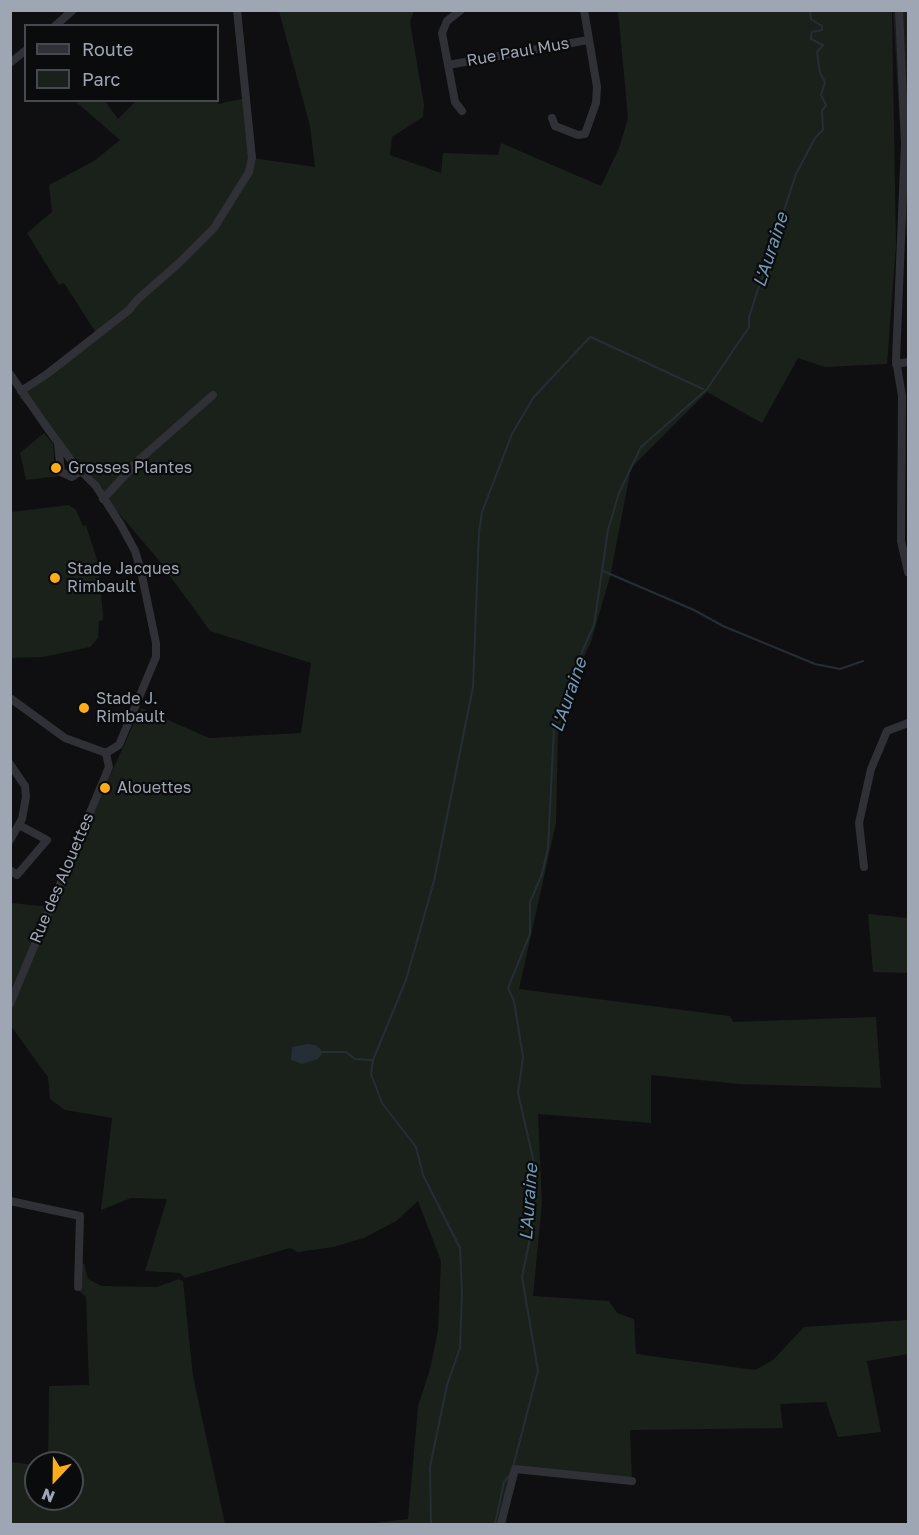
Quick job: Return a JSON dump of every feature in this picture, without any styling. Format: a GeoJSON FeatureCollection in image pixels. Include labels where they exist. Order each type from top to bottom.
{"type":"FeatureCollection","features":[{"type":"Feature","properties":{"kind":"street"},"geometry":{"type":"LineString","coordinates":[[57,24],[73,10]]}},
{"type":"Feature","properties":{"kind":"street"},"geometry":{"type":"LineString","coordinates":[[21,391],[47,374],[129,310],[138,299],[179,263],[214,228],[249,172],[252,158],[237,10]]}},
{"type":"Feature","properties":{"kind":"street"},"geometry":{"type":"LineString","coordinates":[[461,10],[443,28],[455,102],[462,111]]}},
{"type":"Feature","properties":{"kind":"street"},"geometry":{"type":"LineString","coordinates":[[552,118],[555,126],[578,135],[585,134],[596,103],[597,87],[584,10]]}},
{"type":"Feature","properties":{"kind":"street"},"geometry":{"type":"LineString","coordinates":[[899,10],[907,133],[896,364],[902,396],[901,531],[909,572]]}},
{"type":"Feature","properties":{"kind":"street","name":"Rue Paul Mus"},"geometry":{"type":"LineString","coordinates":[[448,65],[588,40]]}},
{"type":"Feature","properties":{"kind":"street"},"geometry":{"type":"LineString","coordinates":[[10,63],[24,52]]}},
{"type":"Feature","properties":{"kind":"street"},"geometry":{"type":"LineString","coordinates":[[896,364],[909,362]]}},
{"type":"Feature","properties":{"kind":"street"},"geometry":{"type":"LineString","coordinates":[[10,374],[58,442],[96,486],[122,525],[135,551],[148,602],[156,657],[119,745],[106,753],[65,738],[10,698]]}},
{"type":"Feature","properties":{"kind":"street"},"geometry":{"type":"LineString","coordinates":[[103,499],[140,459],[213,395]]}},
{"type":"Feature","properties":{"kind":"street"},"geometry":{"type":"LineString","coordinates":[[58,442],[61,472],[72,477],[81,471]]}},
{"type":"Feature","properties":{"kind":"street"},"geometry":{"type":"LineString","coordinates":[[864,867],[860,823],[871,769],[887,731],[909,723]]}},
{"type":"Feature","properties":{"kind":"street","name":"Rue des Alouettes"},"geometry":{"type":"LineString","coordinates":[[10,1004],[109,767],[106,753]]}},
{"type":"Feature","properties":{"kind":"street"},"geometry":{"type":"LineString","coordinates":[[10,764],[24,786],[26,808],[20,825],[10,840]]}},
{"type":"Feature","properties":{"kind":"street"},"geometry":{"type":"LineString","coordinates":[[10,870],[17,875],[47,840],[20,825]]}},
{"type":"Feature","properties":{"kind":"street"},"geometry":{"type":"LineString","coordinates":[[10,1202],[80,1216],[78,1287]]}},
{"type":"Feature","properties":{"kind":"street"},"geometry":{"type":"LineString","coordinates":[[501,1524],[515,1469],[632,1480]]}},
{"type":"Feature","properties":{"kind":"shaded area"},"geometry":{"type":"Polygon","coordinates":[[[893,11],[908,11],[908,245],[907,245],[893,11]]]}},
{"type":"Feature","properties":{"kind":"shaded area"},"geometry":{"type":"Polygon","coordinates":[[[316,1045],[323,1052],[318,1059],[302,1064],[291,1060],[292,1047],[316,1045]]]}},
{"type":"Feature","properties":{"kind":"green space"},"geometry":{"type":"Polygon","coordinates":[[[279,11],[414,11],[410,22],[424,105],[423,117],[392,137],[390,155],[441,173],[443,153],[498,155],[501,143],[601,186],[619,148],[628,118],[618,11],[892,11],[896,245],[887,364],[825,367],[798,358],[762,423],[707,392],[631,468],[610,577],[591,642],[569,689],[558,735],[556,823],[519,989],[730,1016],[733,1022],[876,1017],[881,1088],[739,1084],[651,1075],[651,1123],[538,1114],[542,1203],[533,1296],[609,1301],[617,1313],[634,1319],[636,1354],[755,1370],[773,1360],[804,1327],[908,1320],[908,1354],[867,1361],[881,1432],[838,1437],[826,1402],[780,1404],[783,1428],[630,1430],[632,1481],[515,1469],[501,1524],[364,1524],[408,1519],[418,1406],[430,1369],[438,1331],[441,1261],[418,1201],[396,1221],[364,1238],[333,1247],[298,1252],[290,1248],[185,1278],[180,1273],[145,1271],[167,1199],[131,1198],[101,1210],[112,1118],[65,1110],[50,1099],[48,1077],[11,1026],[11,903],[50,907],[141,708],[209,738],[301,733],[311,663],[210,631],[157,558],[105,497],[103,488],[19,397],[98,336],[64,283],[59,285],[27,233],[52,212],[49,185],[94,161],[120,140],[76,102],[106,102],[118,119],[135,102],[218,102],[218,104],[246,98],[252,158],[315,167],[310,126],[279,11]]]}},
{"type":"Feature","properties":{"kind":"green space"},"geometry":{"type":"Polygon","coordinates":[[[44,433],[53,444],[55,469],[60,476],[26,480],[20,453],[44,433]]]}},
{"type":"Feature","properties":{"kind":"green space","name":"Stade Jacques Rimbault"},"geometry":{"type":"Polygon","coordinates":[[[69,505],[76,510],[83,526],[86,525],[98,563],[103,620],[99,621],[98,638],[90,647],[43,657],[11,658],[11,512],[69,505]]]}},
{"type":"Feature","properties":{"kind":"green space"},"geometry":{"type":"Polygon","coordinates":[[[868,914],[908,918],[908,973],[873,972],[868,914]]]}},
{"type":"Feature","properties":{"kind":"green space"},"geometry":{"type":"Polygon","coordinates":[[[79,1261],[84,1264],[88,1279],[102,1286],[157,1287],[179,1279],[183,1281],[193,1376],[225,1524],[11,1524],[10,1462],[24,1464],[24,1511],[84,1511],[84,1451],[48,1451],[49,1386],[89,1385],[86,1297],[78,1290],[79,1261]]]}},
{"type":"Feature","properties":{"kind":"waterway","name":"L'Auraine"},"geometry":{"type":"LineString","coordinates":[[513,1467],[538,1371],[522,1277],[529,1243],[534,1163],[518,1093],[523,1057],[514,1001],[508,988],[530,934],[530,902],[542,874],[548,848],[554,727],[574,670],[594,625],[608,530],[619,493],[641,447],[707,389],[749,327],[749,317],[796,174],[815,138],[823,130],[822,111],[826,105],[821,95],[825,82],[820,73],[817,52],[823,45],[811,39],[812,32],[822,30],[822,26],[811,19],[810,10]]}},
{"type":"Feature","properties":{"kind":"waterway"},"geometry":{"type":"LineString","coordinates":[[431,1524],[430,1467],[447,1385],[460,1348],[462,1292],[460,1248],[423,1175],[416,1147],[382,1103],[371,1074],[373,1060],[406,980],[434,881],[473,687],[479,532],[482,512],[512,434],[533,398],[589,338],[703,389]]}},
{"type":"Feature","properties":{"kind":"waterway"},"geometry":{"type":"LineString","coordinates":[[603,571],[694,610],[723,626],[815,664],[840,669],[863,661]]}},
{"type":"Feature","properties":{"kind":"waterway"},"geometry":{"type":"LineString","coordinates":[[323,1052],[346,1052],[355,1059],[372,1060]]}},
{"type":"Feature","properties":{"kind":"waterway","name":"L'Auraine"},"geometry":{"type":"LineString","coordinates":[[495,1524],[504,1482],[510,1475]]}},
{"type":"Feature","properties":{"kind":"place","name":"Grosses Plantes"},"geometry":{"type":"Point","coordinates":[56,468]}},
{"type":"Feature","properties":{"kind":"place","name":"Stade Jacques Rimbault"},"geometry":{"type":"Point","coordinates":[55,578]}},
{"type":"Feature","properties":{"kind":"place","name":"Stade J. Rimbault"},"geometry":{"type":"Point","coordinates":[84,708]}},
{"type":"Feature","properties":{"kind":"place","name":"Alouettes"},"geometry":{"type":"Point","coordinates":[105,788]}}]}
